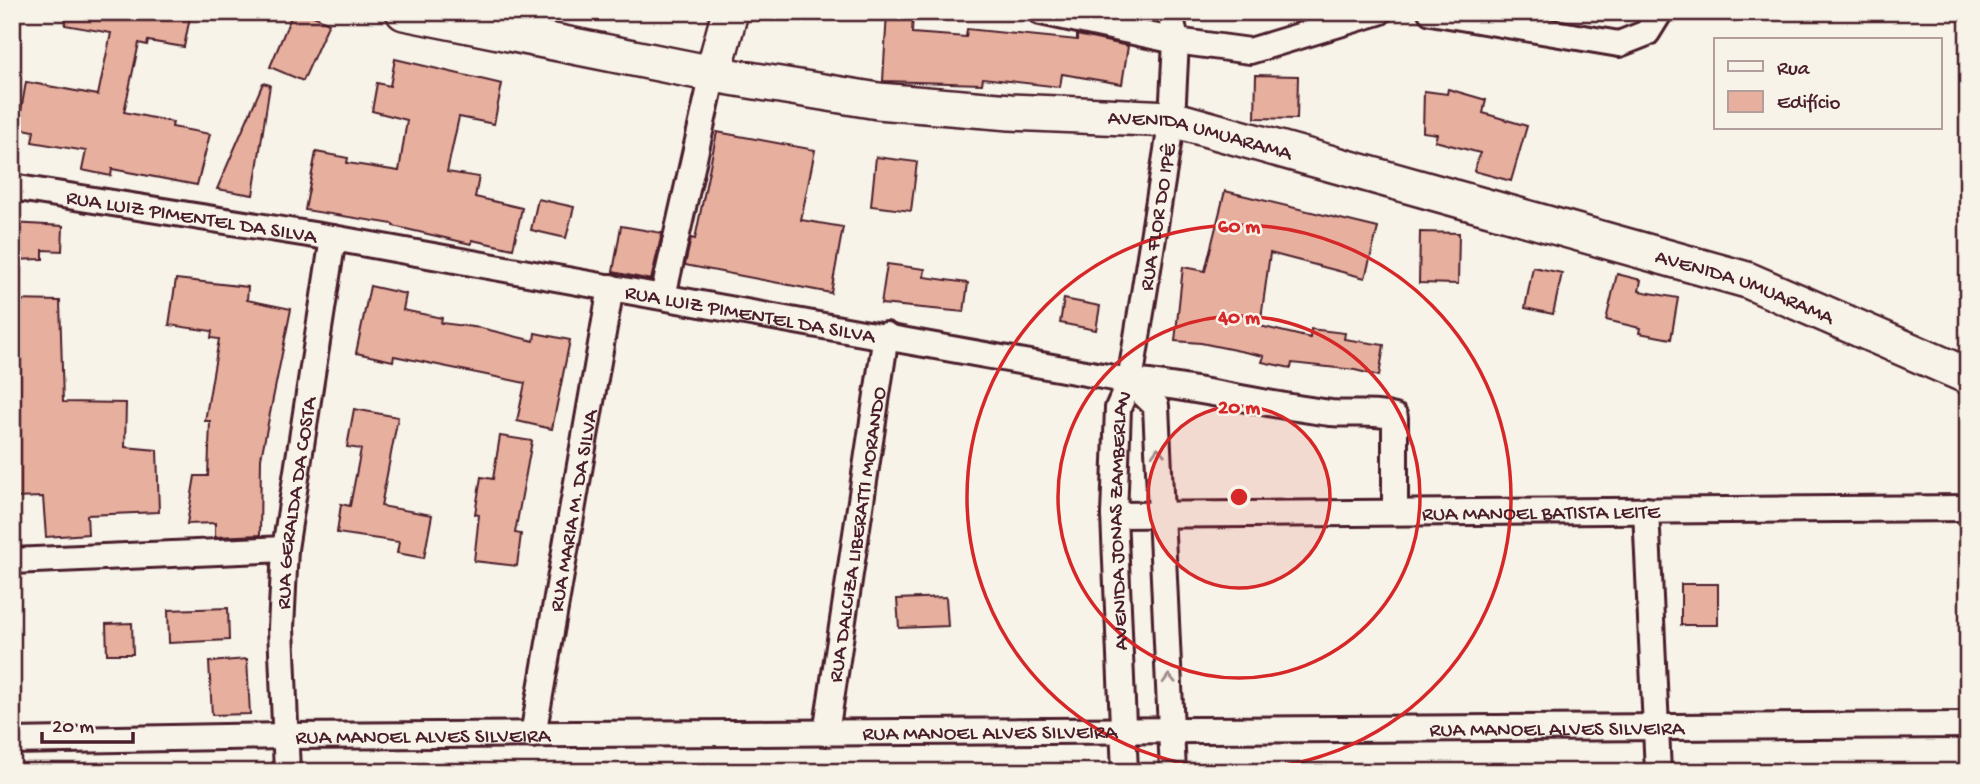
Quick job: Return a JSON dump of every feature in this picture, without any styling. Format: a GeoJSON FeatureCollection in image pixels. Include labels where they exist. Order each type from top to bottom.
{"type":"FeatureCollection","features":[{"type":"Feature","properties":{"kind":"street","name":"AVENIDA UMUARAMA"},"geometry":{"type":"LineString","coordinates":[[404,12],[713,74],[878,101],[1010,112],[1172,119],[1747,280],[1968,376]]}},
{"type":"Feature","properties":{"kind":"street"},"geometry":{"type":"LineString","coordinates":[[663,296],[713,74],[730,12]]}},
{"type":"Feature","properties":{"kind":"street"},"geometry":{"type":"LineString","coordinates":[[1041,12],[1176,41],[1250,51],[1380,12]]}},
{"type":"Feature","properties":{"kind":"street","name":"RUA FLOR DO IPÊ"},"geometry":{"type":"LineString","coordinates":[[1130,381],[1172,119],[1176,41],[1170,12]]}},
{"type":"Feature","properties":{"kind":"street"},"geometry":{"type":"LineString","coordinates":[[1431,12],[1619,44],[1647,33],[1660,12]]}},
{"type":"Feature","properties":{"kind":"street","name":"RUA LUIZ PIMENTEL DA SILVA"},"geometry":{"type":"LineString","coordinates":[[12,187],[334,238],[886,335],[1130,381],[1172,385],[1333,413],[1378,412],[1395,418],[1395,512]]}},
{"type":"Feature","properties":{"kind":"street","name":"RUA GERALDA DA COSTA"},"geometry":{"type":"LineString","coordinates":[[286,772],[281,628],[285,549],[334,238]]}},
{"type":"Feature","properties":{"kind":"street","name":"RUA MARIA M. DA SILVA"},"geometry":{"type":"LineString","coordinates":[[533,736],[611,287]]}},
{"type":"Feature","properties":{"kind":"street","name":"RUA DALCIZA LIBERATTI MORANDO"},"geometry":{"type":"LineString","coordinates":[[826,733],[886,335]]}},
{"type":"Feature","properties":{"kind":"street","name":"AVENIDA JONAS ZAMBERLAN"},"geometry":{"type":"LineString","coordinates":[[1125,772],[1114,515],[1118,408],[1130,381],[1156,407],[1173,772]]}},
{"type":"Feature","properties":{"kind":"street","name":"RUA MANOEL BATISTA LEITE"},"geometry":{"type":"LineString","coordinates":[[1114,515],[1968,508]]}},
{"type":"Feature","properties":{"kind":"street"},"geometry":{"type":"LineString","coordinates":[[1646,510],[1658,772]]}},
{"type":"Feature","properties":{"kind":"street"},"geometry":{"type":"LineString","coordinates":[[12,561],[285,549]]}},
{"type":"Feature","properties":{"kind":"street","name":"RUA MANOEL ALVES SILVEIRA"},"geometry":{"type":"LineString","coordinates":[[12,741],[284,736],[1968,725]]}},
{"type":"Feature","properties":{"kind":"building"},"geometry":{"type":"Polygon","coordinates":[[[66,12],[191,12],[184,47],[148,41],[147,45],[139,43],[124,112],[173,122],[172,127],[210,134],[197,185],[112,169],[111,176],[82,170],[86,151],[32,142],[34,131],[18,128],[26,82],[98,95],[111,33],[65,25],[66,12]]]}},
{"type":"Feature","properties":{"kind":"building"},"geometry":{"type":"Polygon","coordinates":[[[293,12],[305,12],[329,23],[303,81],[270,67],[293,12]]]}},
{"type":"Feature","properties":{"kind":"building"},"geometry":{"type":"Polygon","coordinates":[[[887,12],[913,12],[912,33],[966,37],[967,29],[1077,40],[1077,35],[1128,46],[1122,84],[1062,74],[1060,87],[983,78],[982,84],[883,81],[887,12]]]}},
{"type":"Feature","properties":{"kind":"building"},"geometry":{"type":"Polygon","coordinates":[[[395,59],[502,84],[494,124],[459,117],[447,172],[479,177],[475,197],[522,208],[513,249],[472,240],[471,244],[393,224],[305,210],[316,152],[348,158],[347,163],[399,171],[407,120],[372,111],[377,83],[390,86],[395,59]]]}},
{"type":"Feature","properties":{"kind":"building"},"geometry":{"type":"Polygon","coordinates":[[[1256,75],[1298,76],[1297,119],[1255,118],[1256,75]]]}},
{"type":"Feature","properties":{"kind":"building"},"geometry":{"type":"Polygon","coordinates":[[[263,83],[270,85],[253,195],[217,189],[263,83]]]}},
{"type":"Feature","properties":{"kind":"building"},"geometry":{"type":"Polygon","coordinates":[[[1448,89],[1486,100],[1483,113],[1527,126],[1511,181],[1474,171],[1480,153],[1435,141],[1437,134],[1423,132],[1424,91],[1447,94],[1448,89]]]}},
{"type":"Feature","properties":{"kind":"building"},"geometry":{"type":"Polygon","coordinates":[[[717,132],[815,150],[801,220],[843,227],[831,293],[685,265],[691,238],[695,239],[717,132]]]}},
{"type":"Feature","properties":{"kind":"building"},"geometry":{"type":"Polygon","coordinates":[[[876,157],[917,162],[911,211],[871,206],[876,157]]]}},
{"type":"Feature","properties":{"kind":"building"},"geometry":{"type":"Polygon","coordinates":[[[1225,191],[1378,228],[1365,278],[1270,253],[1260,326],[1310,338],[1311,329],[1345,333],[1344,339],[1384,345],[1379,376],[1355,370],[1292,363],[1291,368],[1262,362],[1264,356],[1201,343],[1175,341],[1183,267],[1205,271],[1225,191]]]}},
{"type":"Feature","properties":{"kind":"building"},"geometry":{"type":"Polygon","coordinates":[[[538,199],[574,207],[566,238],[531,230],[538,199]]]}},
{"type":"Feature","properties":{"kind":"building"},"geometry":{"type":"Polygon","coordinates":[[[12,223],[63,226],[62,251],[43,250],[43,259],[12,260],[12,223]]]}},
{"type":"Feature","properties":{"kind":"building"},"geometry":{"type":"Polygon","coordinates":[[[621,226],[662,233],[651,280],[613,272],[621,226]]]}},
{"type":"Feature","properties":{"kind":"building"},"geometry":{"type":"Polygon","coordinates":[[[1420,232],[1459,233],[1458,284],[1419,283],[1420,232]]]}},
{"type":"Feature","properties":{"kind":"building"},"geometry":{"type":"Polygon","coordinates":[[[887,264],[925,269],[924,277],[968,283],[964,312],[881,304],[887,264]]]}},
{"type":"Feature","properties":{"kind":"building"},"geometry":{"type":"Polygon","coordinates":[[[1533,267],[1562,273],[1553,314],[1525,308],[1533,267]]]}},
{"type":"Feature","properties":{"kind":"building"},"geometry":{"type":"Polygon","coordinates":[[[1617,274],[1641,280],[1639,291],[1678,298],[1671,339],[1639,333],[1640,328],[1606,320],[1617,274]]]}},
{"type":"Feature","properties":{"kind":"building"},"geometry":{"type":"Polygon","coordinates":[[[176,279],[248,287],[247,300],[291,309],[261,458],[260,535],[215,537],[215,523],[187,524],[195,476],[208,476],[210,421],[205,421],[219,339],[211,338],[212,331],[169,325],[176,279]]]}},
{"type":"Feature","properties":{"kind":"building"},"geometry":{"type":"Polygon","coordinates":[[[370,286],[406,294],[403,310],[442,318],[441,323],[481,328],[534,341],[535,333],[570,340],[552,429],[517,421],[525,383],[394,356],[393,361],[356,353],[370,286]]]}},
{"type":"Feature","properties":{"kind":"building"},"geometry":{"type":"Polygon","coordinates":[[[1064,299],[1100,306],[1096,330],[1060,323],[1064,299]]]}},
{"type":"Feature","properties":{"kind":"building"},"geometry":{"type":"Polygon","coordinates":[[[12,300],[60,301],[63,402],[126,403],[125,447],[157,450],[159,512],[87,515],[88,534],[46,537],[43,497],[12,498],[12,300]]]}},
{"type":"Feature","properties":{"kind":"building"},"geometry":{"type":"Polygon","coordinates":[[[354,409],[398,417],[381,506],[432,515],[424,558],[397,553],[399,542],[337,533],[341,504],[350,506],[361,449],[347,447],[354,409]]]}},
{"type":"Feature","properties":{"kind":"building"},"geometry":{"type":"Polygon","coordinates":[[[500,436],[532,441],[515,533],[521,534],[517,566],[474,561],[479,515],[475,514],[481,477],[493,479],[500,436]]]}},
{"type":"Feature","properties":{"kind":"building"},"geometry":{"type":"Polygon","coordinates":[[[1681,584],[1718,584],[1718,625],[1681,625],[1681,584]]]}},
{"type":"Feature","properties":{"kind":"building"},"geometry":{"type":"Polygon","coordinates":[[[946,597],[948,626],[899,628],[897,599],[946,597]]]}},
{"type":"Feature","properties":{"kind":"building"},"geometry":{"type":"Polygon","coordinates":[[[228,608],[229,640],[169,643],[168,610],[228,608]]]}},
{"type":"Feature","properties":{"kind":"building"},"geometry":{"type":"Polygon","coordinates":[[[132,623],[133,654],[107,654],[106,624],[132,623]]]}},
{"type":"Feature","properties":{"kind":"building"},"geometry":{"type":"Polygon","coordinates":[[[247,659],[250,714],[212,715],[209,662],[247,659]]]}}]}
